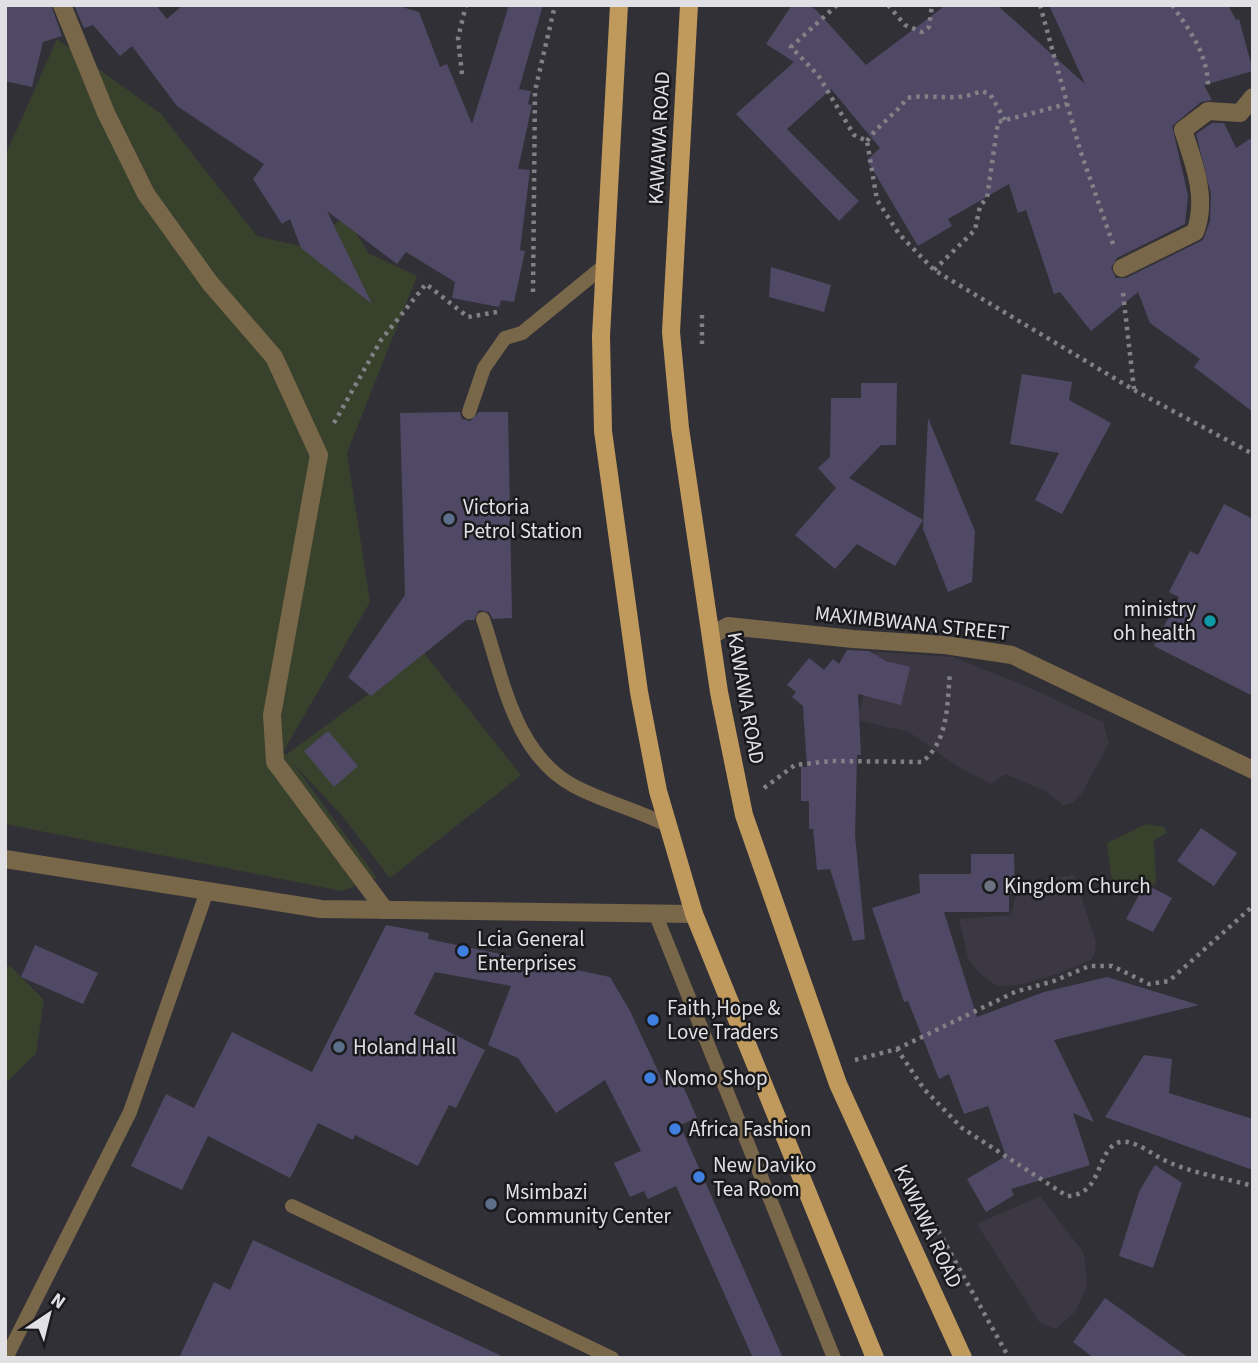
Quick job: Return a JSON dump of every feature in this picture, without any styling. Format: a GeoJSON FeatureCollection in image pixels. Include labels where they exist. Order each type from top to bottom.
{"type":"FeatureCollection","features":[{"type":"Feature","properties":{"kind":"main road"},"geometry":{"type":"LineString","coordinates":[[619,5],[601,336],[603,431],[639,692],[658,791],[694,914],[875,1358]]}},
{"type":"Feature","properties":{"kind":"main road","name":"KAWAWA ROAD"},"geometry":{"type":"LineString","coordinates":[[689,5],[671,332],[680,428],[719,692],[744,815],[838,1084],[963,1358]]}},
{"type":"Feature","properties":{"kind":"street"},"geometry":{"type":"LineString","coordinates":[[62,5],[106,113],[146,194],[209,283],[274,358],[318,455],[272,715],[275,762],[384,910]]}},
{"type":"Feature","properties":{"kind":"street"},"geometry":{"type":"LineString","coordinates":[[1122,268],[1195,232],[1202,214],[1196,169],[1183,130],[1208,111],[1240,113],[1253,97]]}},
{"type":"Feature","properties":{"kind":"street","name":"MAXIMBWANA STREET"},"geometry":{"type":"LineString","coordinates":[[712,635],[728,626],[946,645],[1012,655],[1253,770]]}},
{"type":"Feature","properties":{"kind":"street"},"geometry":{"type":"LineString","coordinates":[[5,859],[321,909],[694,914]]}},
{"type":"Feature","properties":{"kind":"lane"},"geometry":{"type":"LineString","coordinates":[[469,412],[484,368],[505,338],[522,333],[605,265]]}},
{"type":"Feature","properties":{"kind":"lane"},"geometry":{"type":"LineString","coordinates":[[483,619],[517,723],[531,748],[573,786],[668,826]]}},
{"type":"Feature","properties":{"kind":"lane"},"geometry":{"type":"LineString","coordinates":[[6,1358],[130,1112],[207,891]]}},
{"type":"Feature","properties":{"kind":"lane"},"geometry":{"type":"LineString","coordinates":[[655,913],[835,1358]]}},
{"type":"Feature","properties":{"kind":"lane"},"geometry":{"type":"LineString","coordinates":[[292,1206],[612,1358]]}},
{"type":"Feature","properties":{"kind":"path"},"geometry":{"type":"LineString","coordinates":[[462,74],[458,38],[466,5]]}},
{"type":"Feature","properties":{"kind":"path"},"geometry":{"type":"LineString","coordinates":[[533,306],[535,91],[555,5]]}},
{"type":"Feature","properties":{"kind":"path"},"geometry":{"type":"LineString","coordinates":[[837,5],[791,47],[818,75],[854,135],[867,141]]}},
{"type":"Feature","properties":{"kind":"path"},"geometry":{"type":"LineString","coordinates":[[888,5],[905,25],[922,32],[929,27],[932,5]]}},
{"type":"Feature","properties":{"kind":"path"},"geometry":{"type":"LineString","coordinates":[[1040,5],[1092,186],[1122,268],[1124,323],[1134,390]]}},
{"type":"Feature","properties":{"kind":"path"},"geometry":{"type":"LineString","coordinates":[[1172,5],[1196,40],[1208,68],[1208,111]]}},
{"type":"Feature","properties":{"kind":"path"},"geometry":{"type":"LineString","coordinates":[[998,122],[1005,120],[990,94],[981,91],[964,100],[920,96],[907,98],[896,114],[880,123],[867,141],[877,200],[899,234],[934,270],[1134,390],[1253,454]]}},
{"type":"Feature","properties":{"kind":"path"},"geometry":{"type":"LineString","coordinates":[[998,122],[1067,104]]}},
{"type":"Feature","properties":{"kind":"path"},"geometry":{"type":"LineString","coordinates":[[934,270],[975,230],[980,206],[987,198],[998,122]]}},
{"type":"Feature","properties":{"kind":"path"},"geometry":{"type":"LineString","coordinates":[[318,455],[343,402],[381,340],[426,284],[468,317],[507,311]]}},
{"type":"Feature","properties":{"kind":"path"},"geometry":{"type":"LineString","coordinates":[[701,352],[702,311]]}},
{"type":"Feature","properties":{"kind":"path"},"geometry":{"type":"LineString","coordinates":[[744,815],[757,794],[795,765],[855,761],[913,764],[929,757],[945,725],[952,657],[946,645]]}},
{"type":"Feature","properties":{"kind":"path"},"geometry":{"type":"LineString","coordinates":[[858,1073],[852,1061],[897,1049],[1015,992],[1089,966],[1112,966],[1149,985],[1169,981],[1253,906]]}},
{"type":"Feature","properties":{"kind":"path"},"geometry":{"type":"LineString","coordinates":[[897,1049],[924,1089],[962,1128],[1067,1196],[1079,1196],[1091,1186],[1110,1149],[1120,1142],[1130,1143],[1167,1162],[1253,1186]]}},
{"type":"Feature","properties":{"kind":"path"},"geometry":{"type":"LineString","coordinates":[[927,1209],[1009,1358]]}},
{"type":"Feature","properties":{"kind":"shaded area"},"geometry":{"type":"Polygon","coordinates":[[[876,652],[952,657],[1024,685],[1103,722],[1109,743],[1082,793],[1072,803],[1063,805],[1045,791],[1005,774],[991,784],[957,766],[909,732],[857,720],[876,652]]]}},
{"type":"Feature","properties":{"kind":"shaded area"},"geometry":{"type":"Polygon","coordinates":[[[1074,875],[1096,942],[1091,960],[1057,974],[1018,985],[997,986],[978,972],[968,958],[959,919],[1011,915],[1015,899],[1019,895],[1019,883],[1074,875]]]}},
{"type":"Feature","properties":{"kind":"shaded area"},"geometry":{"type":"Polygon","coordinates":[[[1040,1196],[1084,1253],[1087,1286],[1075,1312],[1056,1329],[1040,1323],[977,1224],[1040,1196]]]}},
{"type":"Feature","properties":{"kind":"green space"},"geometry":{"type":"Polygon","coordinates":[[[57,39],[161,114],[257,236],[304,247],[346,216],[368,253],[417,276],[347,453],[370,602],[283,752],[286,755],[424,653],[521,775],[390,878],[342,816],[292,762],[377,878],[342,891],[5,824],[5,156],[57,39]]]}},
{"type":"Feature","properties":{"kind":"green space"},"geometry":{"type":"Polygon","coordinates":[[[1146,824],[1164,827],[1167,833],[1154,840],[1156,884],[1114,897],[1107,843],[1146,824]]]}},
{"type":"Feature","properties":{"kind":"green space"},"geometry":{"type":"Polygon","coordinates":[[[5,966],[10,966],[44,1000],[36,1053],[5,1084],[5,966]]]}},
{"type":"Feature","properties":{"kind":"building"},"geometry":{"type":"Polygon","coordinates":[[[5,5],[51,5],[62,36],[43,42],[32,87],[5,81],[5,5]]]}},
{"type":"Feature","properties":{"kind":"building"},"geometry":{"type":"Polygon","coordinates":[[[74,5],[156,5],[167,19],[183,5],[395,5],[419,12],[440,67],[447,64],[472,124],[509,5],[543,5],[519,89],[531,91],[528,104],[532,105],[518,169],[530,170],[520,250],[525,251],[514,302],[501,300],[499,307],[452,298],[455,282],[406,252],[397,264],[327,211],[372,304],[301,248],[290,219],[282,224],[253,179],[264,164],[177,106],[132,46],[120,56],[93,25],[84,28],[74,5]]]}},
{"type":"Feature","properties":{"kind":"building"},"geometry":{"type":"Polygon","coordinates":[[[792,5],[809,5],[816,10],[866,65],[946,5],[997,5],[1085,84],[1049,5],[1228,5],[1236,20],[1239,19],[1253,71],[1204,85],[1212,100],[1201,102],[1172,126],[1188,195],[1185,224],[1117,258],[1111,268],[1116,278],[1126,278],[1203,240],[1210,221],[1211,194],[1196,134],[1212,123],[1224,123],[1236,148],[1253,137],[1253,412],[1194,367],[1200,359],[1150,323],[1138,292],[1091,331],[1060,292],[1054,294],[1026,210],[1018,213],[1009,184],[948,219],[952,226],[918,246],[867,160],[880,148],[831,89],[787,129],[859,201],[839,221],[736,114],[794,62],[766,44],[792,5]]]}},
{"type":"Feature","properties":{"kind":"building"},"geometry":{"type":"Polygon","coordinates":[[[771,267],[831,285],[824,312],[769,297],[771,267]]]}},
{"type":"Feature","properties":{"kind":"building"},"geometry":{"type":"Polygon","coordinates":[[[1022,374],[1072,382],[1069,400],[1111,423],[1062,514],[1035,500],[1059,453],[1010,444],[1022,374]]]}},
{"type":"Feature","properties":{"kind":"building"},"geometry":{"type":"Polygon","coordinates":[[[861,383],[897,383],[896,445],[881,445],[849,478],[923,520],[895,566],[857,544],[835,569],[795,535],[836,488],[818,468],[830,457],[831,398],[861,398],[861,383]]]}},
{"type":"Feature","properties":{"kind":"building"},"geometry":{"type":"Polygon","coordinates":[[[460,412],[462,419],[470,421],[479,412],[508,412],[512,618],[493,619],[489,612],[479,610],[474,620],[466,620],[371,696],[348,677],[405,595],[400,413],[460,412]]]}},
{"type":"Feature","properties":{"kind":"building"},"geometry":{"type":"Polygon","coordinates":[[[928,418],[975,531],[972,582],[948,592],[923,529],[928,418]]]}},
{"type":"Feature","properties":{"kind":"building","name":"ministry oh health"},"geometry":{"type":"Polygon","coordinates":[[[1224,504],[1253,519],[1253,696],[1154,646],[1179,597],[1169,592],[1190,551],[1198,555],[1224,504]]]}},
{"type":"Feature","properties":{"kind":"building"},"geometry":{"type":"Polygon","coordinates":[[[847,650],[869,651],[886,661],[910,667],[901,705],[858,694],[861,755],[857,755],[855,835],[865,939],[853,941],[830,869],[817,870],[813,829],[809,829],[809,801],[801,801],[801,767],[807,767],[803,706],[792,697],[796,692],[787,685],[809,658],[824,670],[833,659],[839,664],[847,650]]]}},
{"type":"Feature","properties":{"kind":"building"},"geometry":{"type":"Polygon","coordinates":[[[328,731],[358,766],[334,787],[304,751],[328,731]]]}},
{"type":"Feature","properties":{"kind":"building"},"geometry":{"type":"Polygon","coordinates":[[[1201,828],[1237,853],[1214,886],[1177,861],[1201,828]]]}},
{"type":"Feature","properties":{"kind":"building"},"geometry":{"type":"Polygon","coordinates":[[[971,854],[1014,854],[1015,894],[1009,894],[1009,912],[944,912],[977,1017],[1044,992],[1107,977],[1199,1005],[1054,1040],[1094,1122],[1073,1113],[1090,1165],[1011,1189],[1014,1195],[986,1212],[967,1179],[1006,1156],[988,1106],[964,1114],[949,1074],[939,1079],[908,1001],[904,1002],[872,908],[920,893],[919,874],[971,874],[971,854]]]}},
{"type":"Feature","properties":{"kind":"building"},"geometry":{"type":"Polygon","coordinates":[[[1145,884],[1172,898],[1153,932],[1126,919],[1145,884]]]}},
{"type":"Feature","properties":{"kind":"building"},"geometry":{"type":"Polygon","coordinates":[[[386,925],[429,933],[428,939],[610,977],[630,1011],[665,1086],[680,1079],[697,1118],[680,1125],[783,1358],[753,1358],[676,1186],[648,1199],[644,1191],[630,1197],[614,1163],[641,1151],[605,1080],[556,1113],[518,1058],[488,1045],[511,986],[435,972],[414,1014],[485,1050],[456,1108],[449,1105],[418,1166],[355,1135],[353,1140],[318,1123],[290,1178],[208,1136],[182,1190],[131,1166],[166,1094],[194,1108],[232,1032],[312,1072],[386,925]]]}},
{"type":"Feature","properties":{"kind":"building"},"geometry":{"type":"Polygon","coordinates":[[[35,945],[98,973],[83,1004],[21,977],[35,945]]]}},
{"type":"Feature","properties":{"kind":"building"},"geometry":{"type":"Polygon","coordinates":[[[1144,1055],[1172,1059],[1169,1093],[1253,1119],[1253,1170],[1105,1117],[1144,1055]]]}},
{"type":"Feature","properties":{"kind":"building"},"geometry":{"type":"Polygon","coordinates":[[[1155,1165],[1182,1183],[1153,1268],[1119,1256],[1139,1192],[1155,1165]]]}},
{"type":"Feature","properties":{"kind":"building"},"geometry":{"type":"Polygon","coordinates":[[[253,1240],[506,1358],[179,1358],[214,1282],[230,1290],[253,1240]]]}},
{"type":"Feature","properties":{"kind":"building"},"geometry":{"type":"Polygon","coordinates":[[[1105,1298],[1189,1358],[1094,1358],[1073,1342],[1105,1298]]]}},
{"type":"Feature","properties":{"kind":"place","name":"Victoria Petrol Station"},"geometry":{"type":"Point","coordinates":[449,519]}},
{"type":"Feature","properties":{"kind":"place","name":"ministry oh health"},"geometry":{"type":"Point","coordinates":[1210,621]}},
{"type":"Feature","properties":{"kind":"place","name":"Kingdom Church"},"geometry":{"type":"Point","coordinates":[990,886]}},
{"type":"Feature","properties":{"kind":"place","name":"Lcia General Enterprises"},"geometry":{"type":"Point","coordinates":[463,951]}},
{"type":"Feature","properties":{"kind":"place","name":"Faith,Hope & Love Traders"},"geometry":{"type":"Point","coordinates":[653,1020]}},
{"type":"Feature","properties":{"kind":"place","name":"Holand Hall"},"geometry":{"type":"Point","coordinates":[339,1047]}},
{"type":"Feature","properties":{"kind":"place","name":"Nomo Shop"},"geometry":{"type":"Point","coordinates":[650,1078]}},
{"type":"Feature","properties":{"kind":"place","name":"Africa Fashion"},"geometry":{"type":"Point","coordinates":[675,1129]}},
{"type":"Feature","properties":{"kind":"place","name":"New Daviko Tea Room"},"geometry":{"type":"Point","coordinates":[699,1177]}},
{"type":"Feature","properties":{"kind":"place","name":"Msimbazi Community Center"},"geometry":{"type":"Point","coordinates":[491,1204]}}]}
